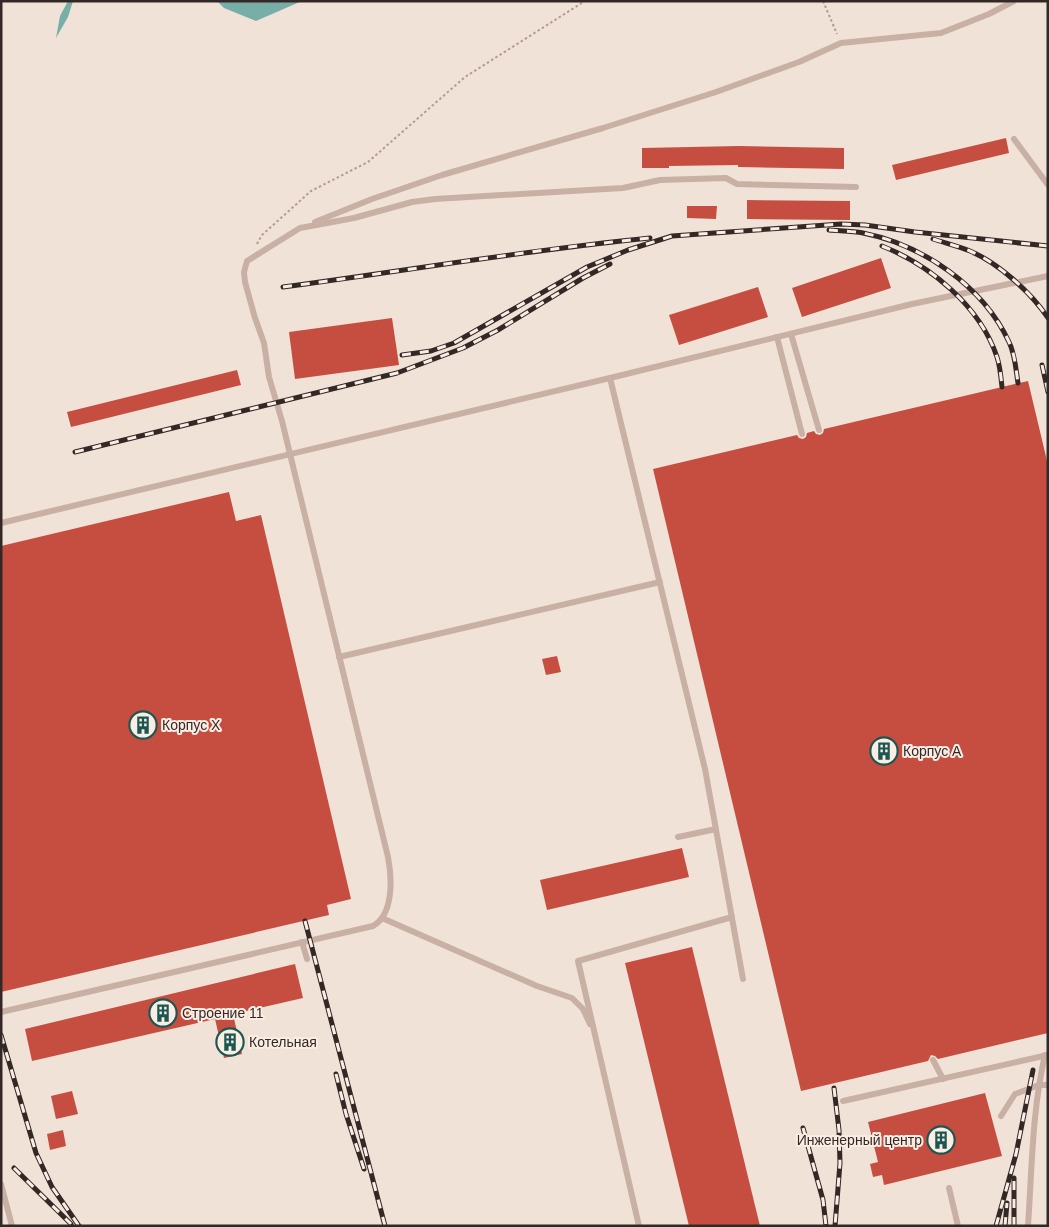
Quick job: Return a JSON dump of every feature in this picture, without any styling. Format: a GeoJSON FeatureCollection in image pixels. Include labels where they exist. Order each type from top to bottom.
{"type":"FeatureCollection","features":[{"type":"Feature","properties":{"kind":"lane"},"geometry":{"type":"LineString","coordinates":[[1,1012],[373,926],[380,922],[382,918],[391,890],[391,872],[290,455],[269,377],[264,344],[254,318],[244,272],[247,261],[300,228],[372,199],[442,175],[603,128],[716,92],[799,62],[841,43],[941,33],[989,14],[1014,1]]}},
{"type":"Feature","properties":{"kind":"lane"},"geometry":{"type":"LineString","coordinates":[[1014,139],[1048,185]]}},
{"type":"Feature","properties":{"kind":"lane"},"geometry":{"type":"LineString","coordinates":[[300,228],[354,218],[412,202],[623,188],[660,180],[726,178],[737,184],[856,187]]}},
{"type":"Feature","properties":{"kind":"lane"},"geometry":{"type":"LineString","coordinates":[[1,523],[912,304],[1048,276]]}},
{"type":"Feature","properties":{"kind":"lane"},"geometry":{"type":"LineString","coordinates":[[791,334],[819,430]]}},
{"type":"Feature","properties":{"kind":"lane"},"geometry":{"type":"LineString","coordinates":[[778,337],[802,434]]}},
{"type":"Feature","properties":{"kind":"lane"},"geometry":{"type":"LineString","coordinates":[[610,378],[705,769],[742,979]]}},
{"type":"Feature","properties":{"kind":"lane"},"geometry":{"type":"LineString","coordinates":[[339,657],[660,582]]}},
{"type":"Feature","properties":{"kind":"lane"},"geometry":{"type":"LineString","coordinates":[[678,837],[716,829]]}},
{"type":"Feature","properties":{"kind":"lane"},"geometry":{"type":"LineString","coordinates":[[382,918],[537,986],[572,998],[583,1009],[595,1034]]}},
{"type":"Feature","properties":{"kind":"lane"},"geometry":{"type":"LineString","coordinates":[[639,1226],[578,961],[732,918]]}},
{"type":"Feature","properties":{"kind":"lane"},"geometry":{"type":"LineString","coordinates":[[302,942],[307,960]]}},
{"type":"Feature","properties":{"kind":"lane"},"geometry":{"type":"LineString","coordinates":[[843,1101],[1046,1055],[1039,1085],[1028,1226]]}},
{"type":"Feature","properties":{"kind":"lane"},"geometry":{"type":"LineString","coordinates":[[933,1060],[943,1078]]}},
{"type":"Feature","properties":{"kind":"lane"},"geometry":{"type":"LineString","coordinates":[[1002,1116],[1015,1094],[1039,1085],[1048,1085]]}},
{"type":"Feature","properties":{"kind":"lane"},"geometry":{"type":"LineString","coordinates":[[1,1184],[12,1226]]}},
{"type":"Feature","properties":{"kind":"lane"},"geometry":{"type":"LineString","coordinates":[[949,1188],[958,1226]]}},
{"type":"Feature","properties":{"kind":"path"},"geometry":{"type":"LineString","coordinates":[[257,244],[262,235],[311,191],[368,162],[465,77],[585,1]]}},
{"type":"Feature","properties":{"kind":"path"},"geometry":{"type":"LineString","coordinates":[[823,1],[841,43]]}},
{"type":"Feature","properties":{"kind":"water"},"geometry":{"type":"Polygon","coordinates":[[[68,1],[73,1],[68,17],[56,38],[60,16],[68,1]]]}},
{"type":"Feature","properties":{"kind":"water"},"geometry":{"type":"Polygon","coordinates":[[[217,1],[302,1],[256,21],[224,8],[217,1]]]}},
{"type":"Feature","properties":{"kind":"building"},"geometry":{"type":"Polygon","coordinates":[[[1006,138],[1009,153],[896,180],[892,165],[1006,138]]]}},
{"type":"Feature","properties":{"kind":"building"},"geometry":{"type":"Polygon","coordinates":[[[739,146],[844,148],[844,169],[738,167],[738,165],[642,168],[642,148],[739,146]]]}},
{"type":"Feature","properties":{"kind":"building"},"geometry":{"type":"Polygon","coordinates":[[[747,200],[850,201],[850,220],[747,219],[747,200]]]}},
{"type":"Feature","properties":{"kind":"building"},"geometry":{"type":"Polygon","coordinates":[[[687,206],[717,206],[716,219],[687,218],[687,206]]]}},
{"type":"Feature","properties":{"kind":"building"},"geometry":{"type":"Polygon","coordinates":[[[881,258],[891,288],[802,317],[792,288],[881,258]]]}},
{"type":"Feature","properties":{"kind":"building"},"geometry":{"type":"Polygon","coordinates":[[[758,287],[768,317],[679,345],[669,315],[758,287]]]}},
{"type":"Feature","properties":{"kind":"building"},"geometry":{"type":"Polygon","coordinates":[[[392,318],[399,365],[295,379],[289,332],[392,318]]]}},
{"type":"Feature","properties":{"kind":"building"},"geometry":{"type":"Polygon","coordinates":[[[237,370],[241,385],[71,427],[67,412],[237,370]]]}},
{"type":"Feature","properties":{"kind":"building","name":"Корпус А"},"geometry":{"type":"Polygon","coordinates":[[[1028,381],[1048,465],[1048,1033],[938,1059],[931,1055],[928,1061],[801,1091],[653,469],[797,435],[803,439],[807,433],[814,431],[820,435],[824,429],[1028,381]]]}},
{"type":"Feature","properties":{"kind":"building","name":"Корпус Х"},"geometry":{"type":"Polygon","coordinates":[[[229,492],[236,521],[261,515],[351,899],[327,905],[329,915],[1,992],[1,546],[229,492]]]}},
{"type":"Feature","properties":{"kind":"building"},"geometry":{"type":"Polygon","coordinates":[[[557,656],[561,672],[546,675],[542,659],[557,656]]]}},
{"type":"Feature","properties":{"kind":"building"},"geometry":{"type":"Polygon","coordinates":[[[682,848],[689,877],[547,910],[540,880],[682,848]]]}},
{"type":"Feature","properties":{"kind":"building"},"geometry":{"type":"Polygon","coordinates":[[[692,947],[760,1226],[689,1226],[625,963],[692,947]]]}},
{"type":"Feature","properties":{"kind":"building","name":"Строение 11"},"geometry":{"type":"Polygon","coordinates":[[[295,964],[303,998],[233,1014],[242,1054],[224,1058],[215,1019],[32,1061],[25,1029],[295,964]]]}},
{"type":"Feature","properties":{"kind":"building"},"geometry":{"type":"Polygon","coordinates":[[[72,1091],[78,1114],[56,1119],[51,1096],[72,1091]]]}},
{"type":"Feature","properties":{"kind":"building","name":"Инженерный центр"},"geometry":{"type":"Polygon","coordinates":[[[985,1093],[1002,1156],[884,1185],[882,1175],[873,1177],[870,1164],[878,1162],[868,1122],[985,1093]]]}},
{"type":"Feature","properties":{"kind":"building"},"geometry":{"type":"Polygon","coordinates":[[[63,1130],[66,1146],[50,1150],[47,1134],[63,1130]]]}},
{"type":"Feature","properties":{"kind":"railway"},"geometry":{"type":"LineString","coordinates":[[402,355],[431,351],[454,343],[587,267],[628,250],[672,236],[841,224],[865,225],[1048,246]]}},
{"type":"Feature","properties":{"kind":"railway"},"geometry":{"type":"LineString","coordinates":[[829,230],[859,232],[885,239],[907,247],[949,271],[984,303],[998,322],[1011,347],[1018,383]]}},
{"type":"Feature","properties":{"kind":"railway"},"geometry":{"type":"LineString","coordinates":[[283,287],[650,238]]}},
{"type":"Feature","properties":{"kind":"railway"},"geometry":{"type":"LineString","coordinates":[[933,239],[970,251],[992,263],[1033,298],[1048,318]]}},
{"type":"Feature","properties":{"kind":"railway"},"geometry":{"type":"LineString","coordinates":[[882,246],[918,264],[935,276],[966,304],[989,338],[998,360],[1002,387]]}},
{"type":"Feature","properties":{"kind":"railway"},"geometry":{"type":"LineString","coordinates":[[75,452],[397,373],[463,348],[498,330],[583,278],[610,264]]}},
{"type":"Feature","properties":{"kind":"railway"},"geometry":{"type":"LineString","coordinates":[[1042,365],[1048,392]]}},
{"type":"Feature","properties":{"kind":"railway"},"geometry":{"type":"LineString","coordinates":[[305,921],[385,1226]]}},
{"type":"Feature","properties":{"kind":"railway"},"geometry":{"type":"LineString","coordinates":[[1,1035],[36,1153],[52,1187],[79,1226]]}},
{"type":"Feature","properties":{"kind":"railway"},"geometry":{"type":"LineString","coordinates":[[996,1226],[1016,1154],[1033,1070]]}},
{"type":"Feature","properties":{"kind":"railway"},"geometry":{"type":"LineString","coordinates":[[336,1074],[346,1114],[364,1169]]}},
{"type":"Feature","properties":{"kind":"railway"},"geometry":{"type":"LineString","coordinates":[[834,1088],[839,1130],[840,1163],[835,1226]]}},
{"type":"Feature","properties":{"kind":"railway"},"geometry":{"type":"LineString","coordinates":[[803,1128],[823,1200],[826,1226]]}},
{"type":"Feature","properties":{"kind":"railway"},"geometry":{"type":"LineString","coordinates":[[14,1168],[71,1224]]}},
{"type":"Feature","properties":{"kind":"railway"},"geometry":{"type":"LineString","coordinates":[[1014,1178],[1014,1226]]}},
{"type":"Feature","properties":{"kind":"railway"},"geometry":{"type":"LineString","coordinates":[[1005,1226],[1007,1203]]}},
{"type":"Feature","properties":{"kind":"place","name":"Корпус Х"},"geometry":{"type":"Point","coordinates":[143,725]}},
{"type":"Feature","properties":{"kind":"place","name":"Корпус А"},"geometry":{"type":"Point","coordinates":[884,751]}},
{"type":"Feature","properties":{"kind":"place","name":"Строение 11"},"geometry":{"type":"Point","coordinates":[163,1013]}},
{"type":"Feature","properties":{"kind":"place","name":"Котельная"},"geometry":{"type":"Point","coordinates":[230,1042]}},
{"type":"Feature","properties":{"kind":"place","name":"Инженерный центр"},"geometry":{"type":"Point","coordinates":[941,1140]}}]}
